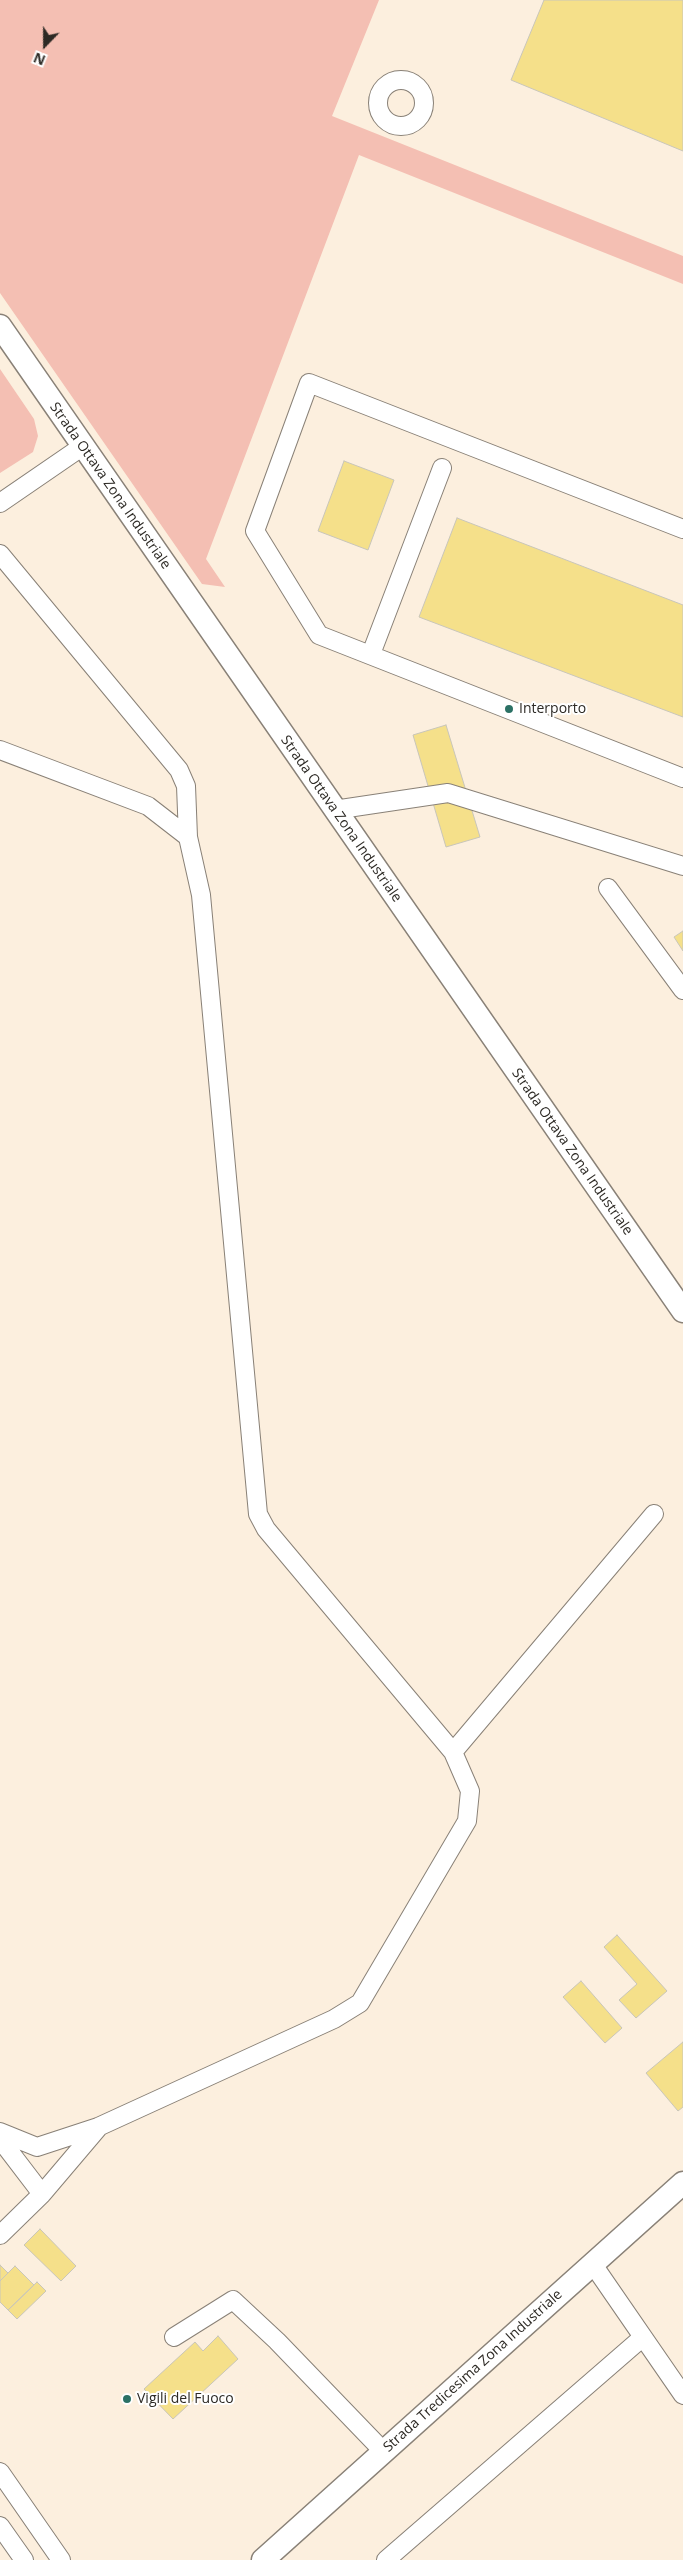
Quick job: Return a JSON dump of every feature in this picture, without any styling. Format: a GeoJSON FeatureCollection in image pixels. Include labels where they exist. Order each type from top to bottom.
{"type":"FeatureCollection","features":[{"type":"Feature","properties":{"kind":"main road","name":"Strada Ottava Zona Industriale"},"geometry":{"type":"LineString","coordinates":[[0,326],[683,1311]]}},
{"type":"Feature","properties":{"kind":"main road","name":"Strada Tredicesima Zona Industriale"},"geometry":{"type":"LineString","coordinates":[[263,2560],[683,2183]]}},
{"type":"Feature","properties":{"kind":"street"},"geometry":{"type":"LineString","coordinates":[[683,529],[309,383],[255,531],[319,634],[683,778]]}},
{"type":"Feature","properties":{"kind":"street"},"geometry":{"type":"LineString","coordinates":[[0,503],[83,446]]}},
{"type":"Feature","properties":{"kind":"street"},"geometry":{"type":"LineString","coordinates":[[372,654],[442,468]]}},
{"type":"Feature","properties":{"kind":"street"},"geometry":{"type":"LineString","coordinates":[[0,554],[179,770],[186,786],[188,837],[201,895],[258,1514],[266,1529],[453,1752],[470,1791],[467,1821],[360,2002],[334,2019],[98,2128],[36,2147],[0,2132]]}},
{"type":"Feature","properties":{"kind":"street"},"geometry":{"type":"LineString","coordinates":[[0,750],[148,806],[188,837]]}},
{"type":"Feature","properties":{"kind":"street"},"geometry":{"type":"LineString","coordinates":[[334,810],[448,793],[683,866]]}},
{"type":"Feature","properties":{"kind":"street"},"geometry":{"type":"LineString","coordinates":[[608,888],[683,990]]}},
{"type":"Feature","properties":{"kind":"street"},"geometry":{"type":"LineString","coordinates":[[453,1752],[654,1514]]}},
{"type":"Feature","properties":{"kind":"street"},"geometry":{"type":"LineString","coordinates":[[0,2234],[42,2194],[98,2128]]}},
{"type":"Feature","properties":{"kind":"street"},"geometry":{"type":"LineString","coordinates":[[0,2138],[42,2194]]}},
{"type":"Feature","properties":{"kind":"street"},"geometry":{"type":"LineString","coordinates":[[592,2263],[683,2395]]}},
{"type":"Feature","properties":{"kind":"street"},"geometry":{"type":"LineString","coordinates":[[174,2337],[233,2300],[277,2341],[383,2452]]}},
{"type":"Feature","properties":{"kind":"street"},"geometry":{"type":"LineString","coordinates":[[386,2560],[643,2337]]}},
{"type":"Feature","properties":{"kind":"street"},"geometry":{"type":"LineString","coordinates":[[0,2472],[61,2560]]}},
{"type":"Feature","properties":{"kind":"street"},"geometry":{"type":"LineString","coordinates":[[0,2526],[24,2560]]}},
{"type":"Feature","properties":{"kind":"shaded area"},"geometry":{"type":"Polygon","coordinates":[[[0,0],[683,0],[683,2560],[0,2560],[0,0]]]}},
{"type":"Feature","properties":{"kind":"shaded area"},"geometry":{"type":"Polygon","coordinates":[[[0,0],[379,0],[332,116],[683,256],[683,284],[359,155],[206,559],[225,587],[202,584],[0,293],[0,0]]]}},
{"type":"Feature","properties":{"kind":"shaded area"},"geometry":{"type":"Polygon","coordinates":[[[0,369],[34,419],[38,436],[33,452],[0,473],[0,369]]]}},
{"type":"Feature","properties":{"kind":"building"},"geometry":{"type":"Polygon","coordinates":[[[544,0],[683,0],[683,151],[511,80],[544,0]]]}},
{"type":"Feature","properties":{"kind":"building"},"geometry":{"type":"Polygon","coordinates":[[[344,461],[394,480],[368,550],[318,531],[344,461]]]}},
{"type":"Feature","properties":{"kind":"building"},"geometry":{"type":"Polygon","coordinates":[[[457,518],[683,605],[683,717],[419,617],[457,518]]]}},
{"type":"Feature","properties":{"kind":"building"},"geometry":{"type":"Polygon","coordinates":[[[446,725],[480,837],[446,847],[413,735],[446,725]]]}},
{"type":"Feature","properties":{"kind":"building"},"geometry":{"type":"Polygon","coordinates":[[[683,931],[683,951],[674,937],[683,931]]]}},
{"type":"Feature","properties":{"kind":"building"},"geometry":{"type":"Polygon","coordinates":[[[617,1935],[667,1991],[636,2018],[619,2000],[637,1984],[604,1947],[617,1935]]]}},
{"type":"Feature","properties":{"kind":"building"},"geometry":{"type":"Polygon","coordinates":[[[581,1981],[622,2028],[605,2043],[563,1997],[581,1981]]]}},
{"type":"Feature","properties":{"kind":"building"},"geometry":{"type":"Polygon","coordinates":[[[683,2042],[683,2107],[678,2111],[646,2073],[683,2042]]]}},
{"type":"Feature","properties":{"kind":"building"},"geometry":{"type":"Polygon","coordinates":[[[40,2229],[76,2266],[61,2281],[24,2245],[40,2229]]]}},
{"type":"Feature","properties":{"kind":"building"},"geometry":{"type":"Polygon","coordinates":[[[0,2265],[8,2273],[0,2281],[0,2265]]]}},
{"type":"Feature","properties":{"kind":"building"},"geometry":{"type":"Polygon","coordinates":[[[15,2266],[34,2285],[8,2310],[0,2302],[0,2281],[15,2266]]]}},
{"type":"Feature","properties":{"kind":"building"},"geometry":{"type":"Polygon","coordinates":[[[37,2282],[46,2291],[17,2319],[8,2310],[37,2282]]]}},
{"type":"Feature","properties":{"kind":"building"},"geometry":{"type":"Polygon","coordinates":[[[218,2336],[238,2359],[173,2419],[144,2389],[195,2342],[203,2351],[218,2336]]]}},
{"type":"Feature","properties":{"kind":"place","name":"Interporto"},"geometry":{"type":"Point","coordinates":[509,709]}},
{"type":"Feature","properties":{"kind":"place","name":"Vigili del Fuoco"},"geometry":{"type":"Point","coordinates":[127,2399]}}]}
